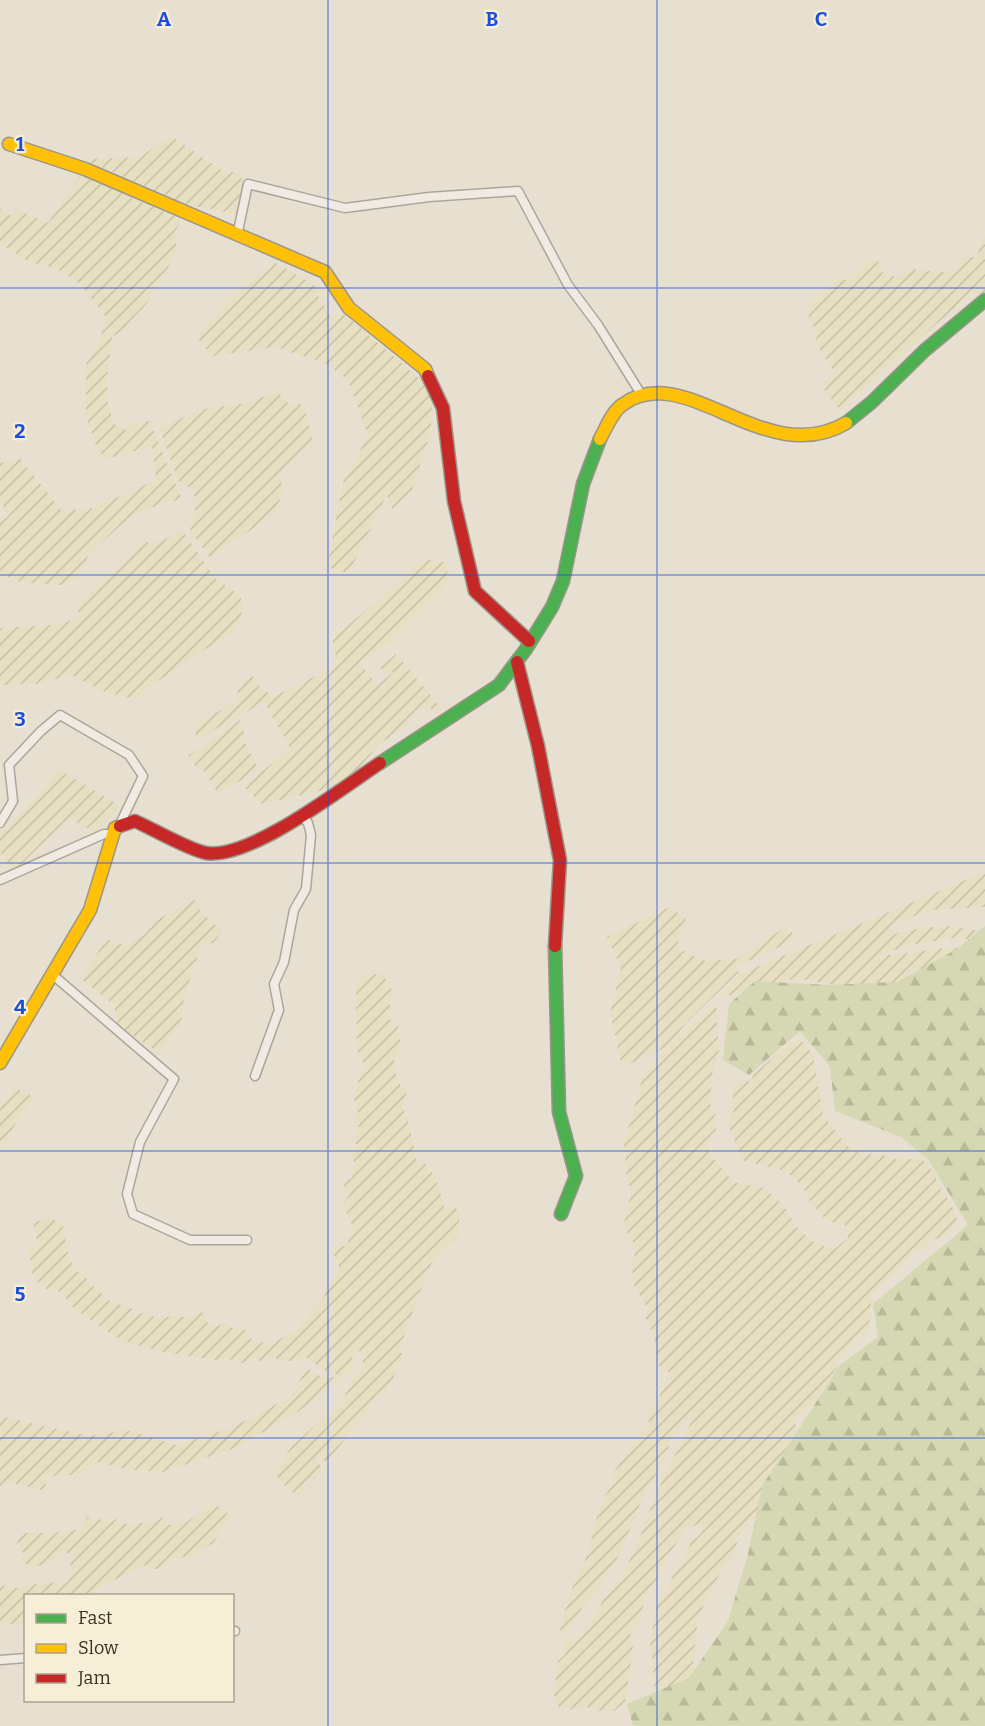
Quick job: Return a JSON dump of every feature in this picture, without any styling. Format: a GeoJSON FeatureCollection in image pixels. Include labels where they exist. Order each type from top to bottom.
{"type":"FeatureCollection","features":[{"type":"Feature","properties":{"kind":"street"},"geometry":{"type":"LineString","coordinates":[[9,144],[85,169],[325,272],[349,308],[425,369],[443,408],[454,501],[474,591],[529,641]]}},
{"type":"Feature","properties":{"kind":"street"},"geometry":{"type":"LineString","coordinates":[[237,236],[248,184],[345,208],[429,196],[518,191],[568,285],[598,325],[641,394]]}},
{"type":"Feature","properties":{"kind":"street"},"geometry":{"type":"LineString","coordinates":[[0,880],[135,821],[206,853],[222,854],[248,846],[486,696],[499,685],[517,662],[562,584],[578,505],[596,444],[614,412],[624,403],[641,394],[660,392],[684,396],[776,434],[798,438],[822,435],[844,424],[916,358],[985,300]]}},
{"type":"Feature","properties":{"kind":"street"},"geometry":{"type":"LineString","coordinates":[[517,662],[538,746],[560,860],[554,969],[556,1070],[559,1112],[576,1176],[561,1214]]}},
{"type":"Feature","properties":{"kind":"street"},"geometry":{"type":"LineString","coordinates":[[0,823],[13,801],[9,765],[40,731],[60,715],[129,755],[143,776],[116,829],[90,910],[0,1063]]}},
{"type":"Feature","properties":{"kind":"street"},"geometry":{"type":"LineString","coordinates":[[255,1076],[279,1010],[274,984],[284,962],[294,910],[306,889],[311,835],[308,823],[301,814]]}},
{"type":"Feature","properties":{"kind":"street"},"geometry":{"type":"LineString","coordinates":[[53,975],[174,1079],[140,1142],[127,1194],[133,1214],[190,1240],[247,1240]]}},
{"type":"Feature","properties":{"kind":"street"},"geometry":{"type":"LineString","coordinates":[[0,1660],[24,1658]]}},
{"type":"Feature","properties":{"kind":"shaded area"},"geometry":{"type":"Polygon","coordinates":[[[170,135],[223,171],[240,173],[243,184],[237,214],[184,204],[84,159],[141,157],[170,135]]]}},
{"type":"Feature","properties":{"kind":"shaded area"},"geometry":{"type":"Polygon","coordinates":[[[80,175],[182,220],[175,232],[177,251],[162,279],[147,303],[120,332],[112,337],[107,378],[108,404],[114,424],[126,430],[135,422],[150,421],[182,500],[167,501],[131,516],[89,554],[77,580],[61,585],[21,582],[0,574],[0,521],[9,516],[0,500],[0,463],[20,458],[62,511],[93,508],[156,480],[152,446],[105,459],[96,446],[86,417],[86,364],[99,343],[106,317],[80,284],[55,268],[30,262],[0,244],[0,209],[11,216],[17,209],[48,223],[80,175]]]}},
{"type":"Feature","properties":{"kind":"shaded area"},"geometry":{"type":"Polygon","coordinates":[[[985,235],[985,292],[971,293],[840,410],[820,384],[836,375],[816,343],[817,330],[808,321],[811,302],[840,280],[848,280],[869,260],[880,262],[882,272],[896,277],[910,269],[953,273],[959,267],[963,257],[976,257],[985,235]]]}},
{"type":"Feature","properties":{"kind":"shaded area"},"geometry":{"type":"Polygon","coordinates":[[[276,263],[323,290],[316,293],[331,317],[344,314],[432,389],[431,432],[411,492],[392,509],[387,494],[349,573],[327,567],[343,482],[368,436],[348,380],[325,363],[275,347],[212,356],[197,338],[229,299],[276,263]]]}},
{"type":"Feature","properties":{"kind":"shaded area"},"geometry":{"type":"Polygon","coordinates":[[[277,391],[290,405],[304,404],[313,441],[279,473],[283,491],[275,513],[210,558],[190,530],[195,509],[193,489],[179,482],[159,428],[203,409],[248,403],[277,391]]]}},
{"type":"Feature","properties":{"kind":"shaded area"},"geometry":{"type":"Polygon","coordinates":[[[182,530],[215,578],[241,596],[242,613],[234,631],[173,670],[134,699],[105,692],[71,675],[36,684],[0,685],[0,628],[57,625],[77,618],[81,601],[122,565],[142,543],[162,541],[182,530]]]}},
{"type":"Feature","properties":{"kind":"shaded area"},"geometry":{"type":"Polygon","coordinates":[[[426,559],[448,563],[446,587],[389,644],[359,663],[378,685],[395,671],[385,675],[380,667],[396,654],[441,708],[435,712],[428,707],[415,711],[409,725],[380,743],[345,785],[262,804],[243,786],[291,749],[264,702],[196,740],[195,725],[236,701],[238,690],[251,673],[257,684],[273,697],[338,665],[332,639],[426,559]]]}},
{"type":"Feature","properties":{"kind":"shaded area"},"geometry":{"type":"Polygon","coordinates":[[[240,720],[245,735],[236,743],[245,742],[259,769],[218,794],[202,768],[197,768],[188,756],[240,720]]]}},
{"type":"Feature","properties":{"kind":"shaded area"},"geometry":{"type":"Polygon","coordinates":[[[59,769],[120,806],[96,833],[69,818],[14,871],[0,852],[0,833],[33,802],[59,769]]]}},
{"type":"Feature","properties":{"kind":"shaded area"},"geometry":{"type":"Polygon","coordinates":[[[985,872],[985,907],[928,910],[890,926],[894,934],[920,928],[949,926],[985,932],[985,945],[960,937],[915,944],[885,953],[891,955],[954,947],[982,956],[964,967],[908,971],[905,998],[796,978],[718,998],[740,974],[985,872]]]}},
{"type":"Feature","properties":{"kind":"shaded area"},"geometry":{"type":"Polygon","coordinates":[[[194,899],[201,912],[222,931],[214,943],[201,945],[184,999],[181,1023],[158,1052],[118,1026],[114,1005],[81,979],[106,939],[126,946],[145,934],[155,921],[194,899]]]}},
{"type":"Feature","properties":{"kind":"shaded area"},"geometry":{"type":"Polygon","coordinates":[[[670,907],[686,919],[676,948],[706,961],[736,959],[787,926],[797,939],[737,966],[739,972],[686,1023],[667,1047],[622,1067],[610,1013],[621,968],[607,937],[670,907]]]}},
{"type":"Feature","properties":{"kind":"shaded area"},"geometry":{"type":"Polygon","coordinates":[[[363,975],[385,975],[387,986],[391,988],[393,994],[388,1002],[392,1009],[389,1015],[392,1025],[399,1026],[396,1031],[402,1045],[394,1061],[395,1072],[401,1087],[407,1091],[402,1107],[409,1124],[416,1159],[419,1163],[424,1162],[436,1178],[445,1209],[454,1205],[459,1212],[458,1236],[434,1259],[428,1270],[399,1350],[403,1355],[393,1379],[382,1395],[372,1400],[366,1413],[326,1463],[320,1456],[316,1457],[316,1462],[323,1467],[314,1480],[311,1478],[303,1485],[306,1490],[298,1496],[278,1480],[276,1471],[292,1446],[342,1402],[353,1379],[360,1373],[365,1355],[358,1350],[352,1357],[349,1374],[339,1375],[327,1372],[304,1356],[297,1361],[279,1361],[275,1357],[268,1357],[262,1362],[254,1358],[242,1363],[226,1358],[216,1360],[167,1353],[127,1342],[114,1336],[76,1310],[56,1288],[50,1291],[39,1284],[31,1272],[34,1266],[27,1249],[38,1244],[33,1223],[50,1217],[57,1222],[62,1222],[69,1258],[78,1272],[85,1274],[88,1283],[98,1289],[107,1300],[132,1309],[133,1315],[148,1312],[157,1320],[174,1315],[188,1318],[202,1311],[207,1322],[216,1327],[226,1322],[235,1330],[243,1327],[252,1340],[270,1345],[296,1330],[337,1277],[339,1266],[333,1249],[347,1245],[353,1228],[343,1203],[350,1194],[344,1186],[344,1181],[351,1179],[355,1164],[351,1155],[357,1145],[353,1140],[359,1127],[352,1122],[358,1113],[354,1099],[360,1073],[366,1069],[357,1050],[356,983],[363,975]]]}},
{"type":"Feature","properties":{"kind":"shaded area"},"geometry":{"type":"Polygon","coordinates":[[[716,1002],[719,1056],[713,1067],[710,1104],[716,1112],[714,1118],[716,1130],[707,1141],[709,1153],[733,1182],[764,1188],[784,1206],[795,1225],[810,1240],[829,1248],[837,1247],[848,1238],[848,1226],[826,1220],[810,1202],[803,1187],[786,1171],[744,1161],[727,1123],[733,1112],[733,1085],[745,1079],[750,1082],[754,1074],[788,1045],[800,1039],[813,1055],[823,1115],[847,1146],[855,1149],[863,1157],[870,1154],[875,1157],[884,1155],[890,1159],[922,1159],[936,1175],[936,1181],[957,1217],[954,1228],[942,1238],[934,1239],[924,1249],[914,1251],[901,1267],[872,1294],[868,1335],[857,1335],[838,1361],[837,1367],[811,1407],[796,1419],[795,1427],[800,1432],[792,1439],[794,1449],[758,1517],[748,1521],[735,1540],[737,1543],[733,1556],[721,1571],[698,1617],[693,1665],[701,1681],[656,1695],[650,1647],[655,1612],[661,1596],[666,1594],[673,1574],[683,1562],[691,1542],[701,1534],[702,1526],[699,1523],[686,1530],[665,1559],[666,1564],[646,1595],[638,1625],[630,1633],[633,1649],[625,1702],[614,1711],[601,1711],[589,1707],[575,1710],[559,1707],[554,1697],[558,1661],[565,1655],[564,1643],[569,1639],[575,1642],[587,1629],[587,1624],[592,1622],[603,1600],[611,1592],[611,1585],[616,1585],[620,1581],[655,1496],[691,1422],[692,1412],[671,1439],[664,1461],[645,1492],[621,1552],[597,1591],[582,1607],[579,1617],[563,1635],[560,1630],[569,1595],[590,1549],[593,1527],[605,1496],[614,1482],[613,1474],[636,1437],[645,1431],[649,1422],[648,1411],[655,1409],[661,1392],[671,1381],[668,1371],[654,1363],[658,1355],[654,1348],[655,1339],[645,1317],[648,1310],[634,1285],[632,1270],[636,1246],[626,1231],[624,1223],[632,1189],[627,1182],[624,1143],[645,1069],[716,1002]]]}},
{"type":"Feature","properties":{"kind":"shaded area"},"geometry":{"type":"Polygon","coordinates":[[[15,1088],[34,1097],[0,1147],[0,1107],[15,1088]]]}},
{"type":"Feature","properties":{"kind":"shaded area"},"geometry":{"type":"Polygon","coordinates":[[[307,1368],[322,1377],[344,1377],[299,1411],[238,1447],[163,1472],[129,1470],[97,1462],[83,1474],[47,1476],[45,1491],[12,1483],[0,1486],[0,1416],[89,1436],[127,1430],[176,1445],[233,1427],[290,1397],[307,1368]]]}},
{"type":"Feature","properties":{"kind":"shaded area"},"geometry":{"type":"Polygon","coordinates":[[[211,1504],[220,1507],[231,1517],[213,1543],[193,1556],[169,1559],[165,1569],[152,1569],[146,1565],[93,1590],[97,1594],[24,1594],[24,1625],[0,1623],[0,1585],[19,1588],[47,1582],[62,1584],[67,1582],[73,1574],[70,1568],[71,1554],[64,1552],[56,1556],[55,1560],[33,1568],[22,1562],[23,1553],[17,1543],[23,1533],[54,1533],[80,1529],[88,1516],[95,1521],[102,1519],[111,1522],[116,1519],[123,1524],[156,1522],[162,1517],[169,1525],[187,1522],[211,1504]]]}},
{"type":"Feature","properties":{"kind":"green space"},"geometry":{"type":"Polygon","coordinates":[[[985,926],[985,1726],[633,1726],[627,1704],[689,1678],[728,1621],[748,1554],[762,1486],[840,1365],[878,1337],[873,1304],[968,1225],[928,1159],[901,1137],[835,1111],[830,1067],[800,1031],[749,1075],[723,1060],[729,1004],[755,981],[829,985],[897,982],[957,949],[985,926]]]}},
{"type":"Feature","properties":{"kind":"traffic: fast"},"geometry":{"type":"LineString","coordinates":[[846,423],[872,402],[924,351],[985,300]]}},
{"type":"Feature","properties":{"kind":"traffic: fast"},"geometry":{"type":"LineString","coordinates":[[380,763],[499,685],[526,649],[552,607],[563,581],[583,484],[600,439]]}},
{"type":"Feature","properties":{"kind":"traffic: fast"},"geometry":{"type":"LineString","coordinates":[[555,946],[559,1112],[576,1176],[561,1214]]}},
{"type":"Feature","properties":{"kind":"traffic: slow"},"geometry":{"type":"LineString","coordinates":[[9,144],[85,169],[325,272],[349,308],[425,369],[428,376]]}},
{"type":"Feature","properties":{"kind":"traffic: slow"},"geometry":{"type":"LineString","coordinates":[[600,439],[618,408],[646,394],[672,395],[699,403],[756,426],[786,434],[816,434],[846,423]]}},
{"type":"Feature","properties":{"kind":"traffic: slow"},"geometry":{"type":"LineString","coordinates":[[0,1063],[90,910],[115,828],[120,826]]}},
{"type":"Feature","properties":{"kind":"traffic: jam"},"geometry":{"type":"LineString","coordinates":[[428,376],[443,408],[454,501],[475,591],[529,641]]}},
{"type":"Feature","properties":{"kind":"traffic: jam"},"geometry":{"type":"LineString","coordinates":[[517,662],[538,746],[560,860],[555,946]]}},
{"type":"Feature","properties":{"kind":"traffic: jam"},"geometry":{"type":"LineString","coordinates":[[120,826],[135,821],[199,851],[225,852],[246,845],[295,820],[380,763]]}}]}
